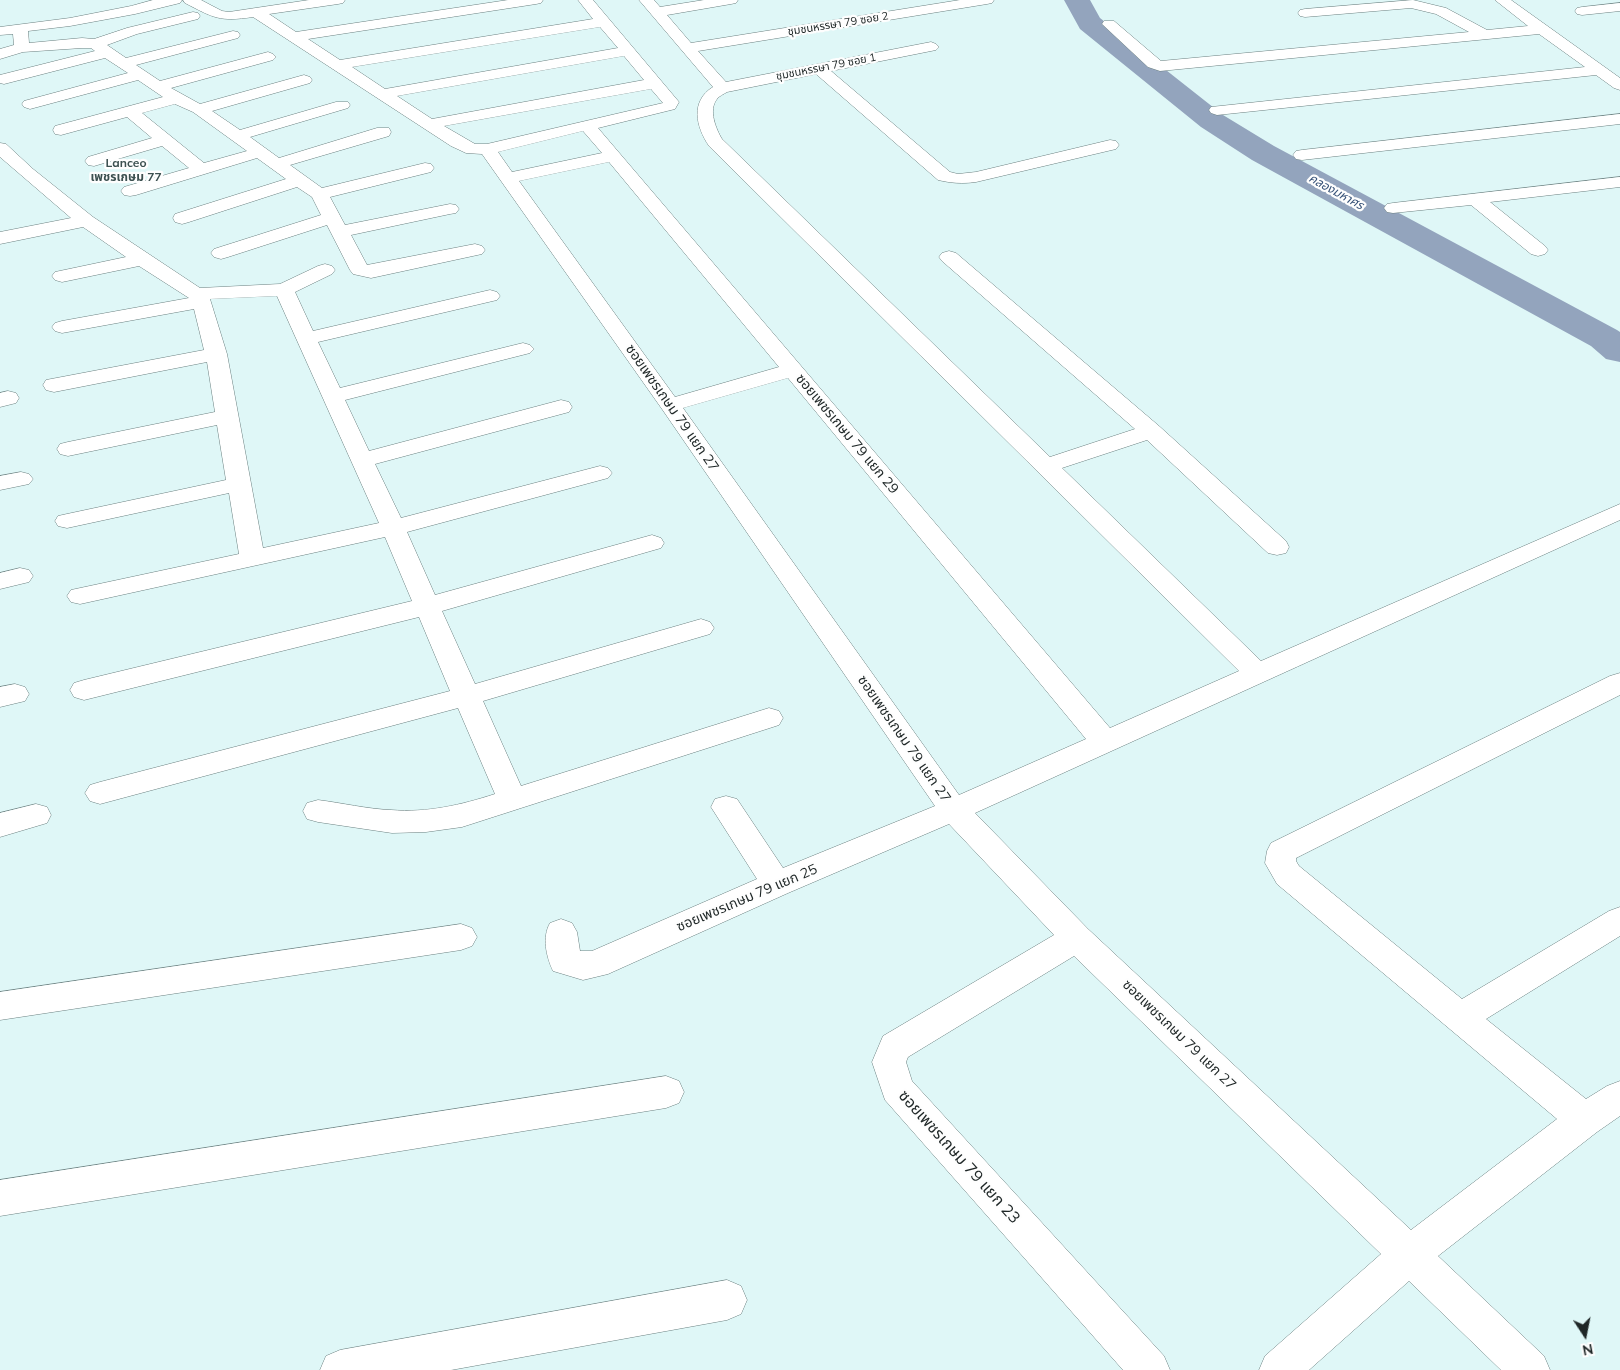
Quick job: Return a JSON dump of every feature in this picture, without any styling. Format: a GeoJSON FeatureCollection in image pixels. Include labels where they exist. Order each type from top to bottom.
{"type":"FeatureCollection","features":[{"type":"Feature","properties":{"kind":"street"},"geometry":{"type":"LineString","coordinates":[[0,30],[70,22],[135,10],[175,0]]}},
{"type":"Feature","properties":{"kind":"street"},"geometry":{"type":"LineString","coordinates":[[4,78],[102,49],[132,31],[196,5],[219,15],[255,12],[338,0]]}},
{"type":"Feature","properties":{"kind":"street"},"geometry":{"type":"LineString","coordinates":[[293,37],[536,0]]}},
{"type":"Feature","properties":{"kind":"street"},"geometry":{"type":"LineString","coordinates":[[255,12],[382,94],[472,149],[487,149],[669,106],[671,102],[656,83],[585,0]]}},
{"type":"Feature","properties":{"kind":"street"},"geometry":{"type":"LineString","coordinates":[[651,6],[731,0]]}},
{"type":"Feature","properties":{"kind":"street","name":"ชุมชนหรรษา 79 ซอย 2"},"geometry":{"type":"LineString","coordinates":[[688,48],[987,0]]}},
{"type":"Feature","properties":{"kind":"street"},"geometry":{"type":"LineString","coordinates":[[1502,0],[1620,85]]}},
{"type":"Feature","properties":{"kind":"street"},"geometry":{"type":"LineString","coordinates":[[1306,13],[1411,4],[1429,6],[1444,11],[1484,35]]}},
{"type":"Feature","properties":{"kind":"street"},"geometry":{"type":"LineString","coordinates":[[651,6],[722,88],[710,97],[705,113],[709,132],[716,142],[1258,674]]}},
{"type":"Feature","properties":{"kind":"street"},"geometry":{"type":"LineString","coordinates":[[1582,11],[1620,7]]}},
{"type":"Feature","properties":{"kind":"street"},"geometry":{"type":"LineString","coordinates":[[337,65],[604,22]]}},
{"type":"Feature","properties":{"kind":"street"},"geometry":{"type":"LineString","coordinates":[[1108,24],[1153,64],[1160,66],[1542,29]]}},
{"type":"Feature","properties":{"kind":"street"},"geometry":{"type":"LineString","coordinates":[[20,28],[22,48]]}},
{"type":"Feature","properties":{"kind":"street"},"geometry":{"type":"LineString","coordinates":[[124,63],[234,35]]}},
{"type":"Feature","properties":{"kind":"street"},"geometry":{"type":"LineString","coordinates":[[524,35],[546,65]]}},
{"type":"Feature","properties":{"kind":"street"},"geometry":{"type":"LineString","coordinates":[[0,54],[22,48],[82,43],[102,49],[176,99],[199,109],[319,194],[360,270],[365,272],[475,250]]}},
{"type":"Feature","properties":{"kind":"street"},"geometry":{"type":"LineString","coordinates":[[465,44],[485,76]]}},
{"type":"Feature","properties":{"kind":"street","name":"ชุมชนหรรษา 79 ซอย 1"},"geometry":{"type":"LineString","coordinates":[[722,88],[931,46]]}},
{"type":"Feature","properties":{"kind":"street"},"geometry":{"type":"LineString","coordinates":[[382,94],[628,51]]}},
{"type":"Feature","properties":{"kind":"street"},"geometry":{"type":"LineString","coordinates":[[157,87],[268,58]]}},
{"type":"Feature","properties":{"kind":"street"},"geometry":{"type":"LineString","coordinates":[[819,69],[944,176],[958,178],[976,177],[1110,145]]}},
{"type":"Feature","properties":{"kind":"street"},"geometry":{"type":"LineString","coordinates":[[1217,110],[1598,70]]}},
{"type":"Feature","properties":{"kind":"street"},"geometry":{"type":"LineString","coordinates":[[30,104],[140,75]]}},
{"type":"Feature","properties":{"kind":"street"},"geometry":{"type":"LineString","coordinates":[[199,109],[304,80]]}},
{"type":"Feature","properties":{"kind":"street"},"geometry":{"type":"LineString","coordinates":[[430,124],[656,83]]}},
{"type":"Feature","properties":{"kind":"street"},"geometry":{"type":"LineString","coordinates":[[60,130],[176,99]]}},
{"type":"Feature","properties":{"kind":"street"},"geometry":{"type":"LineString","coordinates":[[237,136],[342,105]]}},
{"type":"Feature","properties":{"kind":"street"},"geometry":{"type":"LineString","coordinates":[[130,112],[202,169]]}},
{"type":"Feature","properties":{"kind":"street"},"geometry":{"type":"LineString","coordinates":[[1302,156],[1620,119]]}},
{"type":"Feature","properties":{"kind":"street","name":"ซอยเพชรเกษม 79 แยก 29"},"geometry":{"type":"LineString","coordinates":[[588,126],[1105,742]]}},
{"type":"Feature","properties":{"kind":"street"},"geometry":{"type":"LineString","coordinates":[[276,164],[383,132]]}},
{"type":"Feature","properties":{"kind":"street"},"geometry":{"type":"LineString","coordinates":[[94,161],[165,140]]}},
{"type":"Feature","properties":{"kind":"street"},"geometry":{"type":"LineString","coordinates":[[0,148],[18,176],[199,298],[216,354],[252,559]]}},
{"type":"Feature","properties":{"kind":"street","name":"ซอยเพชรเกษม 79 แยก 27"},"geometry":{"type":"LineString","coordinates":[[487,149],[670,405],[954,810],[1077,938],[1530,1370]]}},
{"type":"Feature","properties":{"kind":"street"},"geometry":{"type":"LineString","coordinates":[[130,191],[260,152]]}},
{"type":"Feature","properties":{"kind":"street"},"geometry":{"type":"LineString","coordinates":[[507,178],[613,156]]}},
{"type":"Feature","properties":{"kind":"street"},"geometry":{"type":"LineString","coordinates":[[319,194],[425,168]]}},
{"type":"Feature","properties":{"kind":"street"},"geometry":{"type":"LineString","coordinates":[[182,218],[299,180]]}},
{"type":"Feature","properties":{"kind":"street"},"geometry":{"type":"LineString","coordinates":[[1393,208],[1620,182]]}},
{"type":"Feature","properties":{"kind":"street"},"geometry":{"type":"LineString","coordinates":[[1474,198],[1538,250]]}},
{"type":"Feature","properties":{"kind":"street"},"geometry":{"type":"LineString","coordinates":[[221,253],[335,225],[450,209]]}},
{"type":"Feature","properties":{"kind":"street"},"geometry":{"type":"LineString","coordinates":[[0,238],[86,221]]}},
{"type":"Feature","properties":{"kind":"street"},"geometry":{"type":"LineString","coordinates":[[0,251],[22,246]]}},
{"type":"Feature","properties":{"kind":"street"},"geometry":{"type":"LineString","coordinates":[[949,257],[1151,431],[1276,547]]}},
{"type":"Feature","properties":{"kind":"street"},"geometry":{"type":"LineString","coordinates":[[62,276],[142,260]]}},
{"type":"Feature","properties":{"kind":"street"},"geometry":{"type":"LineString","coordinates":[[62,327],[199,298],[284,290],[325,270]]}},
{"type":"Feature","properties":{"kind":"street"},"geometry":{"type":"LineString","coordinates":[[284,290],[428,606],[512,800]]}},
{"type":"Feature","properties":{"kind":"street"},"geometry":{"type":"LineString","coordinates":[[306,339],[490,296]]}},
{"type":"Feature","properties":{"kind":"street"},"geometry":{"type":"LineString","coordinates":[[332,396],[523,349]]}},
{"type":"Feature","properties":{"kind":"street"},"geometry":{"type":"LineString","coordinates":[[54,385],[216,354]]}},
{"type":"Feature","properties":{"kind":"street"},"geometry":{"type":"LineString","coordinates":[[670,405],[793,370]]}},
{"type":"Feature","properties":{"kind":"street"},"geometry":{"type":"LineString","coordinates":[[362,460],[561,408]]}},
{"type":"Feature","properties":{"kind":"street"},"geometry":{"type":"LineString","coordinates":[[68,449],[227,416]]}},
{"type":"Feature","properties":{"kind":"street"},"geometry":{"type":"LineString","coordinates":[[1046,466],[1151,431]]}},
{"type":"Feature","properties":{"kind":"street"},"geometry":{"type":"LineString","coordinates":[[80,596],[393,528],[600,473]]}},
{"type":"Feature","properties":{"kind":"street"},"geometry":{"type":"LineString","coordinates":[[66,521],[239,484]]}},
{"type":"Feature","properties":{"kind":"street","name":"ซอยเพชรเกษม 79 แยก 25"},"geometry":{"type":"LineString","coordinates":[[561,932],[565,961],[583,966],[596,964],[777,884],[954,810],[1620,511]]}},
{"type":"Feature","properties":{"kind":"street"},"geometry":{"type":"LineString","coordinates":[[84,690],[428,606],[652,544]]}},
{"type":"Feature","properties":{"kind":"street"},"geometry":{"type":"LineString","coordinates":[[100,792],[467,696],[701,628]]}},
{"type":"Feature","properties":{"kind":"street"},"geometry":{"type":"LineString","coordinates":[[1584,1120],[1288,875],[1280,863],[1282,851],[1620,683]]}},
{"type":"Feature","properties":{"kind":"street"},"geometry":{"type":"LineString","coordinates":[[318,811],[392,822],[426,821],[462,816],[769,718]]}},
{"type":"Feature","properties":{"kind":"street"},"geometry":{"type":"LineString","coordinates":[[726,807],[777,884]]}},
{"type":"Feature","properties":{"kind":"street"},"geometry":{"type":"LineString","coordinates":[[0,824],[36,814]]}},
{"type":"Feature","properties":{"kind":"street"},"geometry":{"type":"LineString","coordinates":[[1460,1017],[1620,920]]}},
{"type":"Feature","properties":{"kind":"street"},"geometry":{"type":"LineString","coordinates":[[0,1006],[461,937]]}},
{"type":"Feature","properties":{"kind":"street","name":"ซอยเพชรเกษม 79 แยก 23"},"geometry":{"type":"LineString","coordinates":[[1077,938],[895,1047],[889,1062],[897,1090],[1150,1370]]}},
{"type":"Feature","properties":{"kind":"street"},"geometry":{"type":"LineString","coordinates":[[0,1198],[666,1092]]}},
{"type":"Feature","properties":{"kind":"street"},"geometry":{"type":"LineString","coordinates":[[1279,1370],[1409,1254],[1584,1120],[1620,1097]]}},
{"type":"Feature","properties":{"kind":"street"},"geometry":{"type":"LineString","coordinates":[[340,1370],[727,1300]]}},
{"type":"Feature","properties":{"kind":"waterway","name":"คลองมหาศร"},"geometry":{"type":"LineString","coordinates":[[1077,0],[1089,23],[1212,121],[1263,153],[1604,338],[1620,351]]}},
{"type":"Feature","properties":{"kind":"district","name":"Lanceo เพชรเกษม 77"},"geometry":{"type":"Point","coordinates":[126,170]}}]}
